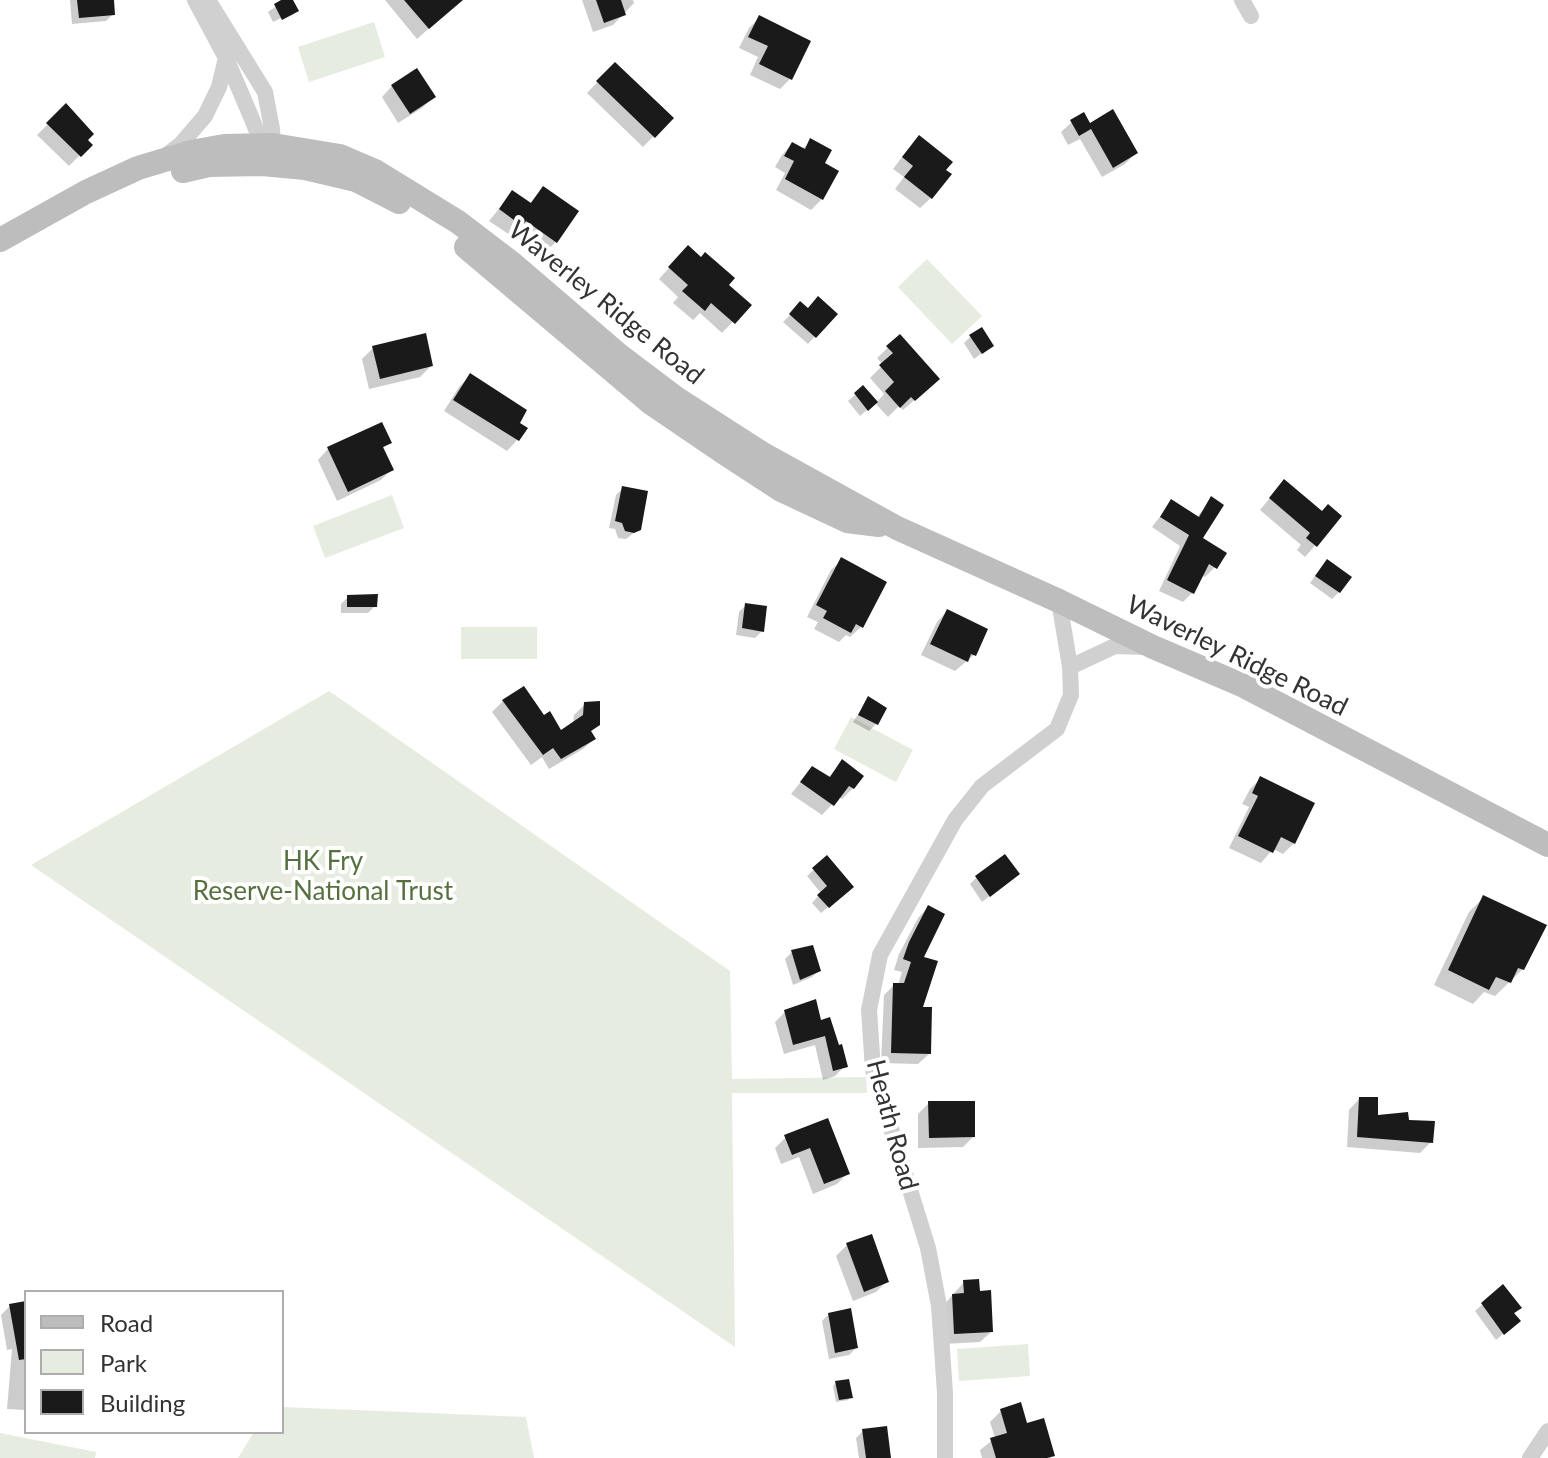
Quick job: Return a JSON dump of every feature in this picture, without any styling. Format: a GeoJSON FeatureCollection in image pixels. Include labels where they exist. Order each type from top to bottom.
{"type":"FeatureCollection","features":[{"type":"Feature","properties":{"kind":"main road","name":"Waverley Ridge Road"},"geometry":{"type":"LineString","coordinates":[[0,240],[86,192],[161,160],[224,146],[267,155]]}},
{"type":"Feature","properties":{"kind":"main road","name":"Waverley Ridge Road"},"geometry":{"type":"LineString","coordinates":[[0,255],[86,207],[163,175],[267,155],[340,156],[411,191],[458,222],[619,355],[676,398],[763,454],[897,528],[1244,686],[1548,845]]}},
{"type":"Feature","properties":{"kind":"street"},"geometry":{"type":"LineString","coordinates":[[195,0],[226,58],[267,155]]}},
{"type":"Feature","properties":{"kind":"street"},"geometry":{"type":"LineString","coordinates":[[208,0],[265,92],[267,155]]}},
{"type":"Feature","properties":{"kind":"street"},"geometry":{"type":"LineString","coordinates":[[1242,0],[1251,16]]}},
{"type":"Feature","properties":{"kind":"street","name":"Waverley Ridge Road"},"geometry":{"type":"LineString","coordinates":[[161,160],[180,145],[205,116],[219,87],[226,58]]}},
{"type":"Feature","properties":{"kind":"street","name":"Heath Road"},"geometry":{"type":"LineString","coordinates":[[945,1458],[945,1393],[939,1306],[928,1248],[873,1070],[869,1010],[880,955],[955,820],[982,786],[1057,729],[1071,695],[1070,667],[1059,601]]}},
{"type":"Feature","properties":{"kind":"street"},"geometry":{"type":"LineString","coordinates":[[1070,667],[1115,646],[1153,647]]}},
{"type":"Feature","properties":{"kind":"street"},"geometry":{"type":"LineString","coordinates":[[1530,1458],[1548,1431]]}},
{"type":"Feature","properties":{"kind":"green space"},"geometry":{"type":"Polygon","coordinates":[[[374,22],[385,57],[309,82],[298,47],[374,22]]]}},
{"type":"Feature","properties":{"kind":"green space"},"geometry":{"type":"Polygon","coordinates":[[[927,259],[982,316],[952,344],[898,287],[927,259]]]}},
{"type":"Feature","properties":{"kind":"green space"},"geometry":{"type":"Polygon","coordinates":[[[392,495],[404,528],[325,558],[313,526],[392,495]]]}},
{"type":"Feature","properties":{"kind":"green space"},"geometry":{"type":"Polygon","coordinates":[[[461,627],[537,627],[537,659],[461,659],[461,627]]]}},
{"type":"Feature","properties":{"kind":"green space","name":"HK Fry Reserve-National Trust"},"geometry":{"type":"Polygon","coordinates":[[[329,691],[730,971],[732,1079],[866,1077],[867,1093],[732,1093],[735,1347],[31,865],[329,691]]]}},
{"type":"Feature","properties":{"kind":"green space"},"geometry":{"type":"Polygon","coordinates":[[[851,717],[913,750],[896,782],[834,749],[851,717]]]}},
{"type":"Feature","properties":{"kind":"green space"},"geometry":{"type":"Polygon","coordinates":[[[1028,1344],[1030,1376],[959,1381],[957,1349],[1028,1344]]]}},
{"type":"Feature","properties":{"kind":"green space"},"geometry":{"type":"Polygon","coordinates":[[[284,1407],[526,1417],[534,1458],[238,1458],[253,1434],[284,1434],[284,1407]]]}},
{"type":"Feature","properties":{"kind":"green space"},"geometry":{"type":"Polygon","coordinates":[[[0,1433],[96,1452],[95,1458],[0,1458],[0,1433]]]}},
{"type":"Feature","properties":{"kind":"building"},"geometry":{"type":"Polygon","coordinates":[[[77,0],[114,0],[115,15],[79,18],[77,0]]]}},
{"type":"Feature","properties":{"kind":"building"},"geometry":{"type":"Polygon","coordinates":[[[281,0],[293,0],[299,11],[282,20],[274,4],[281,0]]]}},
{"type":"Feature","properties":{"kind":"building"},"geometry":{"type":"Polygon","coordinates":[[[404,0],[463,0],[429,29],[404,0]]]}},
{"type":"Feature","properties":{"kind":"building"},"geometry":{"type":"Polygon","coordinates":[[[596,0],[621,0],[626,15],[604,23],[596,0]]]}},
{"type":"Feature","properties":{"kind":"building"},"geometry":{"type":"Polygon","coordinates":[[[759,15],[811,41],[792,80],[759,64],[768,46],[748,37],[759,15]]]}},
{"type":"Feature","properties":{"kind":"building"},"geometry":{"type":"Polygon","coordinates":[[[615,62],[674,118],[655,138],[596,81],[615,62]]]}},
{"type":"Feature","properties":{"kind":"building"},"geometry":{"type":"Polygon","coordinates":[[[417,68],[436,97],[410,114],[391,85],[417,68]]]}},
{"type":"Feature","properties":{"kind":"building"},"geometry":{"type":"Polygon","coordinates":[[[66,103],[94,134],[88,140],[93,145],[81,157],[46,123],[66,103]]]}},
{"type":"Feature","properties":{"kind":"building"},"geometry":{"type":"Polygon","coordinates":[[[1113,109],[1138,153],[1113,168],[1091,129],[1079,136],[1070,120],[1084,112],[1090,123],[1113,109]]]}},
{"type":"Feature","properties":{"kind":"building"},"geometry":{"type":"Polygon","coordinates":[[[919,135],[953,162],[946,170],[952,174],[932,199],[904,177],[913,166],[902,157],[919,135]]]}},
{"type":"Feature","properties":{"kind":"building"},"geometry":{"type":"Polygon","coordinates":[[[810,138],[832,150],[825,163],[839,171],[823,200],[785,179],[794,161],[784,156],[792,142],[805,149],[810,138]]]}},
{"type":"Feature","properties":{"kind":"building"},"geometry":{"type":"Polygon","coordinates":[[[543,186],[579,211],[557,243],[526,221],[522,226],[499,209],[512,190],[531,203],[543,186]]]}},
{"type":"Feature","properties":{"kind":"building"},"geometry":{"type":"Polygon","coordinates":[[[688,245],[701,257],[705,252],[735,278],[729,285],[752,305],[735,324],[711,303],[705,311],[682,291],[688,285],[668,267],[688,245]]]}},
{"type":"Feature","properties":{"kind":"building"},"geometry":{"type":"Polygon","coordinates":[[[818,296],[838,314],[816,338],[789,314],[800,301],[808,308],[818,296]]]}},
{"type":"Feature","properties":{"kind":"building"},"geometry":{"type":"Polygon","coordinates":[[[982,327],[994,346],[982,354],[969,335],[982,327]]]}},
{"type":"Feature","properties":{"kind":"building"},"geometry":{"type":"Polygon","coordinates":[[[426,333],[433,366],[380,379],[372,346],[426,333]]]}},
{"type":"Feature","properties":{"kind":"building"},"geometry":{"type":"Polygon","coordinates":[[[900,334],[940,379],[915,401],[911,397],[900,408],[885,391],[894,382],[879,365],[893,353],[886,346],[900,334]]]}},
{"type":"Feature","properties":{"kind":"building"},"geometry":{"type":"Polygon","coordinates":[[[470,373],[527,410],[520,423],[528,428],[519,441],[453,400],[470,373]]]}},
{"type":"Feature","properties":{"kind":"building"},"geometry":{"type":"Polygon","coordinates":[[[863,385],[878,402],[868,411],[854,393],[863,385]]]}},
{"type":"Feature","properties":{"kind":"building"},"geometry":{"type":"Polygon","coordinates":[[[382,422],[392,443],[383,447],[394,470],[348,492],[327,447],[382,422]]]}},
{"type":"Feature","properties":{"kind":"building"},"geometry":{"type":"Polygon","coordinates":[[[1284,479],[1322,511],[1328,504],[1342,516],[1317,547],[1306,538],[1310,533],[1269,498],[1284,479]]]}},
{"type":"Feature","properties":{"kind":"building"},"geometry":{"type":"Polygon","coordinates":[[[622,486],[648,491],[641,530],[634,533],[625,531],[622,523],[615,521],[622,486]]]}},
{"type":"Feature","properties":{"kind":"building"},"geometry":{"type":"Polygon","coordinates":[[[1211,496],[1224,505],[1203,538],[1227,553],[1217,569],[1209,564],[1194,594],[1167,580],[1189,535],[1160,517],[1171,499],[1199,517],[1211,496]]]}},
{"type":"Feature","properties":{"kind":"building"},"geometry":{"type":"Polygon","coordinates":[[[841,557],[887,582],[863,628],[856,624],[851,633],[823,618],[827,611],[816,605],[841,557]]]}},
{"type":"Feature","properties":{"kind":"building"},"geometry":{"type":"Polygon","coordinates":[[[1327,559],[1352,577],[1340,593],[1315,576],[1327,559]]]}},
{"type":"Feature","properties":{"kind":"building"},"geometry":{"type":"Polygon","coordinates":[[[378,594],[377,607],[347,607],[347,595],[378,594]]]}},
{"type":"Feature","properties":{"kind":"building"},"geometry":{"type":"Polygon","coordinates":[[[745,603],[767,606],[764,632],[742,628],[745,603]]]}},
{"type":"Feature","properties":{"kind":"building"},"geometry":{"type":"Polygon","coordinates":[[[947,609],[988,629],[976,656],[971,654],[968,662],[930,644],[947,609]]]}},
{"type":"Feature","properties":{"kind":"building"},"geometry":{"type":"Polygon","coordinates":[[[524,686],[544,715],[550,711],[561,730],[583,715],[584,702],[600,701],[600,725],[591,731],[596,739],[561,759],[553,748],[543,755],[502,700],[524,686]]]}},
{"type":"Feature","properties":{"kind":"building"},"geometry":{"type":"Polygon","coordinates":[[[868,696],[887,708],[878,725],[858,715],[868,696]]]}},
{"type":"Feature","properties":{"kind":"building"},"geometry":{"type":"Polygon","coordinates":[[[842,759],[864,776],[854,789],[849,786],[834,806],[800,782],[812,766],[830,777],[842,759]]]}},
{"type":"Feature","properties":{"kind":"building"},"geometry":{"type":"Polygon","coordinates":[[[1260,776],[1315,803],[1295,844],[1281,837],[1273,853],[1238,836],[1258,796],[1252,793],[1260,776]]]}},
{"type":"Feature","properties":{"kind":"building"},"geometry":{"type":"Polygon","coordinates":[[[1005,854],[1020,874],[990,897],[975,876],[1005,854]]]}},
{"type":"Feature","properties":{"kind":"building"},"geometry":{"type":"Polygon","coordinates":[[[827,855],[854,887],[829,908],[817,895],[827,886],[812,868],[827,855]]]}},
{"type":"Feature","properties":{"kind":"building"},"geometry":{"type":"Polygon","coordinates":[[[1483,895],[1547,925],[1524,970],[1518,968],[1511,983],[1496,977],[1489,990],[1448,970],[1483,895]]]}},
{"type":"Feature","properties":{"kind":"building"},"geometry":{"type":"Polygon","coordinates":[[[928,905],[945,914],[924,957],[938,961],[923,1007],[932,1007],[931,1054],[891,1053],[893,983],[904,983],[911,962],[903,959],[928,905]]]}},
{"type":"Feature","properties":{"kind":"building"},"geometry":{"type":"Polygon","coordinates":[[[813,945],[821,971],[800,980],[791,950],[813,945]]]}},
{"type":"Feature","properties":{"kind":"building"},"geometry":{"type":"Polygon","coordinates":[[[816,999],[821,1020],[830,1017],[848,1067],[833,1071],[825,1036],[793,1045],[784,1010],[816,999]]]}},
{"type":"Feature","properties":{"kind":"building"},"geometry":{"type":"Polygon","coordinates":[[[1359,1097],[1378,1097],[1378,1115],[1408,1112],[1409,1120],[1435,1121],[1433,1143],[1357,1137],[1359,1097]]]}},
{"type":"Feature","properties":{"kind":"building"},"geometry":{"type":"Polygon","coordinates":[[[928,1101],[975,1101],[975,1137],[929,1138],[928,1101]]]}},
{"type":"Feature","properties":{"kind":"building"},"geometry":{"type":"Polygon","coordinates":[[[828,1118],[850,1174],[824,1184],[810,1148],[792,1155],[784,1135],[828,1118]]]}},
{"type":"Feature","properties":{"kind":"building"},"geometry":{"type":"Polygon","coordinates":[[[872,1234],[889,1282],[864,1292],[846,1243],[872,1234]]]}},
{"type":"Feature","properties":{"kind":"building"},"geometry":{"type":"Polygon","coordinates":[[[979,1279],[980,1291],[991,1290],[993,1332],[954,1334],[952,1294],[964,1293],[963,1280],[979,1279]]]}},
{"type":"Feature","properties":{"kind":"building"},"geometry":{"type":"Polygon","coordinates":[[[1503,1284],[1522,1308],[1514,1313],[1521,1321],[1504,1335],[1481,1303],[1503,1284]]]}},
{"type":"Feature","properties":{"kind":"building"},"geometry":{"type":"Polygon","coordinates":[[[24,1301],[24,1359],[19,1360],[9,1304],[24,1301]]]}},
{"type":"Feature","properties":{"kind":"building"},"geometry":{"type":"Polygon","coordinates":[[[851,1308],[858,1348],[835,1353],[828,1313],[851,1308]]]}},
{"type":"Feature","properties":{"kind":"building"},"geometry":{"type":"Polygon","coordinates":[[[849,1379],[853,1398],[839,1400],[835,1381],[849,1379]]]}},
{"type":"Feature","properties":{"kind":"building"},"geometry":{"type":"Polygon","coordinates":[[[1021,1402],[1027,1423],[1044,1418],[1055,1456],[996,1458],[990,1438],[1007,1433],[1000,1409],[1021,1402]]]}},
{"type":"Feature","properties":{"kind":"building"},"geometry":{"type":"Polygon","coordinates":[[[887,1426],[891,1458],[866,1458],[862,1429],[887,1426]]]}}]}
